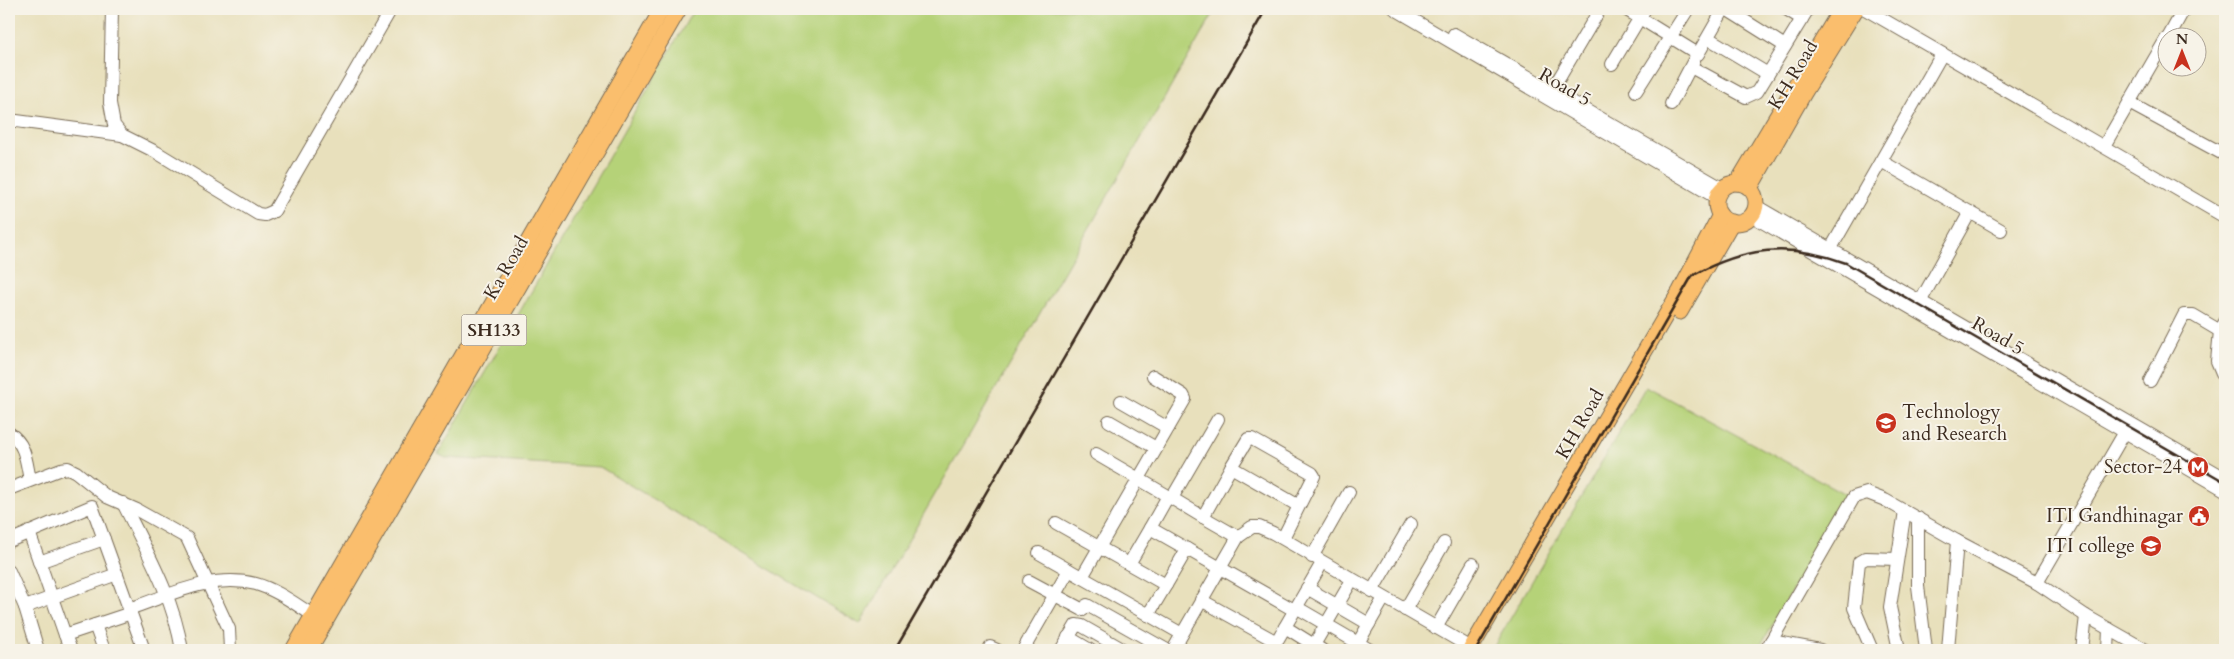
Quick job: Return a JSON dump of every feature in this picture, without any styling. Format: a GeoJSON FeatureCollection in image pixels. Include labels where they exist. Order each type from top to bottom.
{"type":"FeatureCollection","features":[{"type":"Feature","properties":{"kind":"main road","name":"Ka Road"},"geometry":{"type":"LineString","coordinates":[[309,650],[529,254],[662,9]]}},
{"type":"Feature","properties":{"kind":"main road","name":"Ka Road"},"geometry":{"type":"LineString","coordinates":[[293,650],[529,254],[679,9]]}},
{"type":"Feature","properties":{"kind":"main road","name":"KH Road"},"geometry":{"type":"LineString","coordinates":[[1744,186],[1841,9]]}},
{"type":"Feature","properties":{"kind":"main road","name":"KH Road"},"geometry":{"type":"LineString","coordinates":[[1744,186],[1856,9]]}},
{"type":"Feature","properties":{"kind":"main road"},"geometry":{"type":"LineString","coordinates":[[1727,185],[1744,186],[1755,196],[1754,211],[1743,222],[1726,219],[1716,207],[1720,193],[1727,185]]}},
{"type":"Feature","properties":{"kind":"main road","name":"KH Road"},"geometry":{"type":"LineString","coordinates":[[1475,650],[1680,291],[1726,219]]}},
{"type":"Feature","properties":{"kind":"street"},"geometry":{"type":"LineString","coordinates":[[112,9],[111,116],[114,125],[122,135]]}},
{"type":"Feature","properties":{"kind":"street"},"geometry":{"type":"LineString","coordinates":[[9,120],[122,135],[156,152],[258,214],[265,215],[274,211],[391,9]]}},
{"type":"Feature","properties":{"kind":"street","name":"Road 5"},"geometry":{"type":"LineString","coordinates":[[1395,9],[1550,94]]}},
{"type":"Feature","properties":{"kind":"street","name":"Road 5"},"geometry":{"type":"LineString","coordinates":[[1411,9],[1550,94],[1720,193]]}},
{"type":"Feature","properties":{"kind":"street"},"geometry":{"type":"LineString","coordinates":[[1550,94],[1600,9]]}},
{"type":"Feature","properties":{"kind":"street"},"geometry":{"type":"LineString","coordinates":[[1625,9],[1642,13],[1670,36],[1698,54]]}},
{"type":"Feature","properties":{"kind":"street"},"geometry":{"type":"LineString","coordinates":[[1636,91],[1688,9]]}},
{"type":"Feature","properties":{"kind":"street"},"geometry":{"type":"LineString","coordinates":[[1671,104],[1725,9],[1786,46]]}},
{"type":"Feature","properties":{"kind":"street"},"geometry":{"type":"LineString","coordinates":[[1690,68],[1746,97],[1757,92],[1805,14],[1786,9]]}},
{"type":"Feature","properties":{"kind":"street"},"geometry":{"type":"LineString","coordinates":[[1865,9],[2104,146],[2225,218]]}},
{"type":"Feature","properties":{"kind":"street"},"geometry":{"type":"LineString","coordinates":[[2173,28],[2184,9]]}},
{"type":"Feature","properties":{"kind":"street"},"geometry":{"type":"LineString","coordinates":[[1612,64],[1642,13]]}},
{"type":"Feature","properties":{"kind":"street"},"geometry":{"type":"LineString","coordinates":[[1708,38],[1768,74]]}},
{"type":"Feature","properties":{"kind":"street"},"geometry":{"type":"LineString","coordinates":[[1830,250],[1942,54]]}},
{"type":"Feature","properties":{"kind":"street"},"geometry":{"type":"LineString","coordinates":[[2104,146],[2156,57]]}},
{"type":"Feature","properties":{"kind":"street"},"geometry":{"type":"LineString","coordinates":[[2129,103],[2225,155]]}},
{"type":"Feature","properties":{"kind":"street"},"geometry":{"type":"LineString","coordinates":[[1881,161],[2001,230]]}},
{"type":"Feature","properties":{"kind":"street","name":"Road 5"},"geometry":{"type":"LineString","coordinates":[[1754,211],[1830,250],[1920,302],[2225,486]]}},
{"type":"Feature","properties":{"kind":"street","name":"Road 5"},"geometry":{"type":"LineString","coordinates":[[1754,211],[2127,427]]}},
{"type":"Feature","properties":{"kind":"street"},"geometry":{"type":"LineString","coordinates":[[1920,302],[1970,212]]}},
{"type":"Feature","properties":{"kind":"street"},"geometry":{"type":"LineString","coordinates":[[2150,381],[2184,315],[2193,315],[2223,326],[2217,360],[2225,380]]}},
{"type":"Feature","properties":{"kind":"street"},"geometry":{"type":"LineString","coordinates":[[1082,577],[1185,396],[1153,376]]}},
{"type":"Feature","properties":{"kind":"street"},"geometry":{"type":"LineString","coordinates":[[1121,401],[1168,428]]}},
{"type":"Feature","properties":{"kind":"street"},"geometry":{"type":"LineString","coordinates":[[1129,564],[1218,419]]}},
{"type":"Feature","properties":{"kind":"street"},"geometry":{"type":"LineString","coordinates":[[1109,421],[1156,448]]}},
{"type":"Feature","properties":{"kind":"street"},"geometry":{"type":"LineString","coordinates":[[2037,583],[2127,427]]}},
{"type":"Feature","properties":{"kind":"street"},"geometry":{"type":"LineString","coordinates":[[9,434],[15,437],[24,449],[30,480]]}},
{"type":"Feature","properties":{"kind":"street"},"geometry":{"type":"LineString","coordinates":[[1203,517],[1248,439],[1252,439],[1314,476],[1283,538]]}},
{"type":"Feature","properties":{"kind":"street"},"geometry":{"type":"LineString","coordinates":[[1096,454],[1238,537]]}},
{"type":"Feature","properties":{"kind":"street"},"geometry":{"type":"LineString","coordinates":[[1231,467],[1299,506]]}},
{"type":"Feature","properties":{"kind":"street"},"geometry":{"type":"LineString","coordinates":[[9,489],[60,469],[68,468],[76,472],[107,497],[123,503],[187,538],[229,629],[230,650]]}},
{"type":"Feature","properties":{"kind":"street"},"geometry":{"type":"LineString","coordinates":[[1201,600],[1271,640],[1278,639],[1307,588],[1317,560],[1349,492]]}},
{"type":"Feature","properties":{"kind":"street"},"geometry":{"type":"LineString","coordinates":[[1820,650],[1768,646],[1854,497],[1867,493],[1881,497],[1957,541],[2037,583],[2134,647],[2146,650]]}},
{"type":"Feature","properties":{"kind":"street"},"geometry":{"type":"LineString","coordinates":[[123,503],[168,596],[178,622],[182,650]]}},
{"type":"Feature","properties":{"kind":"street"},"geometry":{"type":"LineString","coordinates":[[9,541],[92,506],[144,650]]}},
{"type":"Feature","properties":{"kind":"street"},"geometry":{"type":"LineString","coordinates":[[1899,650],[1890,607],[1905,511]]}},
{"type":"Feature","properties":{"kind":"street"},"geometry":{"type":"LineString","coordinates":[[1918,518],[1918,579],[1926,650]]}},
{"type":"Feature","properties":{"kind":"street"},"geometry":{"type":"LineString","coordinates":[[1056,523],[1166,585]]}},
{"type":"Feature","properties":{"kind":"street"},"geometry":{"type":"LineString","coordinates":[[1372,592],[1411,524]]}},
{"type":"Feature","properties":{"kind":"street"},"geometry":{"type":"LineString","coordinates":[[1173,650],[1238,537],[1252,527],[1259,527],[1283,538],[1317,560],[1475,650]]}},
{"type":"Feature","properties":{"kind":"street"},"geometry":{"type":"LineString","coordinates":[[1150,528],[1295,609],[1326,624],[1356,647],[1370,650]]}},
{"type":"Feature","properties":{"kind":"street"},"geometry":{"type":"LineString","coordinates":[[29,532],[70,650]]}},
{"type":"Feature","properties":{"kind":"street"},"geometry":{"type":"LineString","coordinates":[[39,562],[104,539]]}},
{"type":"Feature","properties":{"kind":"street"},"geometry":{"type":"LineString","coordinates":[[1948,650],[1957,541]]}},
{"type":"Feature","properties":{"kind":"street"},"geometry":{"type":"LineString","coordinates":[[1405,610],[1444,543]]}},
{"type":"Feature","properties":{"kind":"street"},"geometry":{"type":"LineString","coordinates":[[1148,615],[1187,549]]}},
{"type":"Feature","properties":{"kind":"street"},"geometry":{"type":"LineString","coordinates":[[1039,553],[1182,634]]}},
{"type":"Feature","properties":{"kind":"street"},"geometry":{"type":"LineString","coordinates":[[1872,650],[1854,608],[1859,562],[1866,558],[1897,559]]}},
{"type":"Feature","properties":{"kind":"street"},"geometry":{"type":"LineString","coordinates":[[1436,628],[1473,564]]}},
{"type":"Feature","properties":{"kind":"street"},"geometry":{"type":"LineString","coordinates":[[1023,650],[1069,570]]}},
{"type":"Feature","properties":{"kind":"street"},"geometry":{"type":"LineString","coordinates":[[9,571],[24,607],[38,650]]}},
{"type":"Feature","properties":{"kind":"street"},"geometry":{"type":"LineString","coordinates":[[24,607],[117,574]]}},
{"type":"Feature","properties":{"kind":"street"},"geometry":{"type":"LineString","coordinates":[[1028,580],[1167,650]]}},
{"type":"Feature","properties":{"kind":"street"},"geometry":{"type":"LineString","coordinates":[[1285,627],[1316,649],[1326,624],[1352,580]]}},
{"type":"Feature","properties":{"kind":"street"},"geometry":{"type":"LineString","coordinates":[[65,635],[206,582],[220,581],[256,584],[282,596],[313,615]]}},
{"type":"Feature","properties":{"kind":"street"},"geometry":{"type":"LineString","coordinates":[[1061,650],[1097,586]]}},
{"type":"Feature","properties":{"kind":"street"},"geometry":{"type":"LineString","coordinates":[[1307,588],[1370,624]]}},
{"type":"Feature","properties":{"kind":"street"},"geometry":{"type":"LineString","coordinates":[[1356,647],[1384,598]]}},
{"type":"Feature","properties":{"kind":"street"},"geometry":{"type":"LineString","coordinates":[[2082,650],[2086,616]]}},
{"type":"Feature","properties":{"kind":"street"},"geometry":{"type":"LineString","coordinates":[[95,625],[104,650]]}},
{"type":"Feature","properties":{"kind":"street"},"geometry":{"type":"LineString","coordinates":[[1076,626],[1082,626],[1124,650]]}},
{"type":"Feature","properties":{"kind":"street"},"geometry":{"type":"LineString","coordinates":[[2108,650],[2109,629]]}},
{"type":"Feature","properties":{"kind":"street"},"geometry":{"type":"LineString","coordinates":[[1068,637],[1090,650]]}},
{"type":"Feature","properties":{"kind":"green space"},"geometry":{"type":"Polygon","coordinates":[[[694,9],[1216,9],[860,624],[600,467],[446,458],[438,454],[694,9]]]}},
{"type":"Feature","properties":{"kind":"green space"},"geometry":{"type":"Polygon","coordinates":[[[1646,386],[1847,495],[1758,650],[1492,650],[1646,386]]]}},
{"type":"Feature","properties":{"kind":"railway"},"geometry":{"type":"LineString","coordinates":[[895,650],[1266,9]]}},
{"type":"Feature","properties":{"kind":"railway"},"geometry":{"type":"LineString","coordinates":[[1476,650],[1692,276],[1711,266],[1749,254],[1786,250],[1825,256],[1846,263],[2225,482]]}},
{"type":"Feature","properties":{"kind":"place","name":"Technology and Research"},"geometry":{"type":"Point","coordinates":[1886,423]}},
{"type":"Feature","properties":{"kind":"place","name":"Sector-24"},"geometry":{"type":"Point","coordinates":[2198,467]}},
{"type":"Feature","properties":{"kind":"place","name":"ITI Gandhinagar"},"geometry":{"type":"Point","coordinates":[2199,516]}},
{"type":"Feature","properties":{"kind":"place","name":"ITI college"},"geometry":{"type":"Point","coordinates":[2151,546]}}]}
